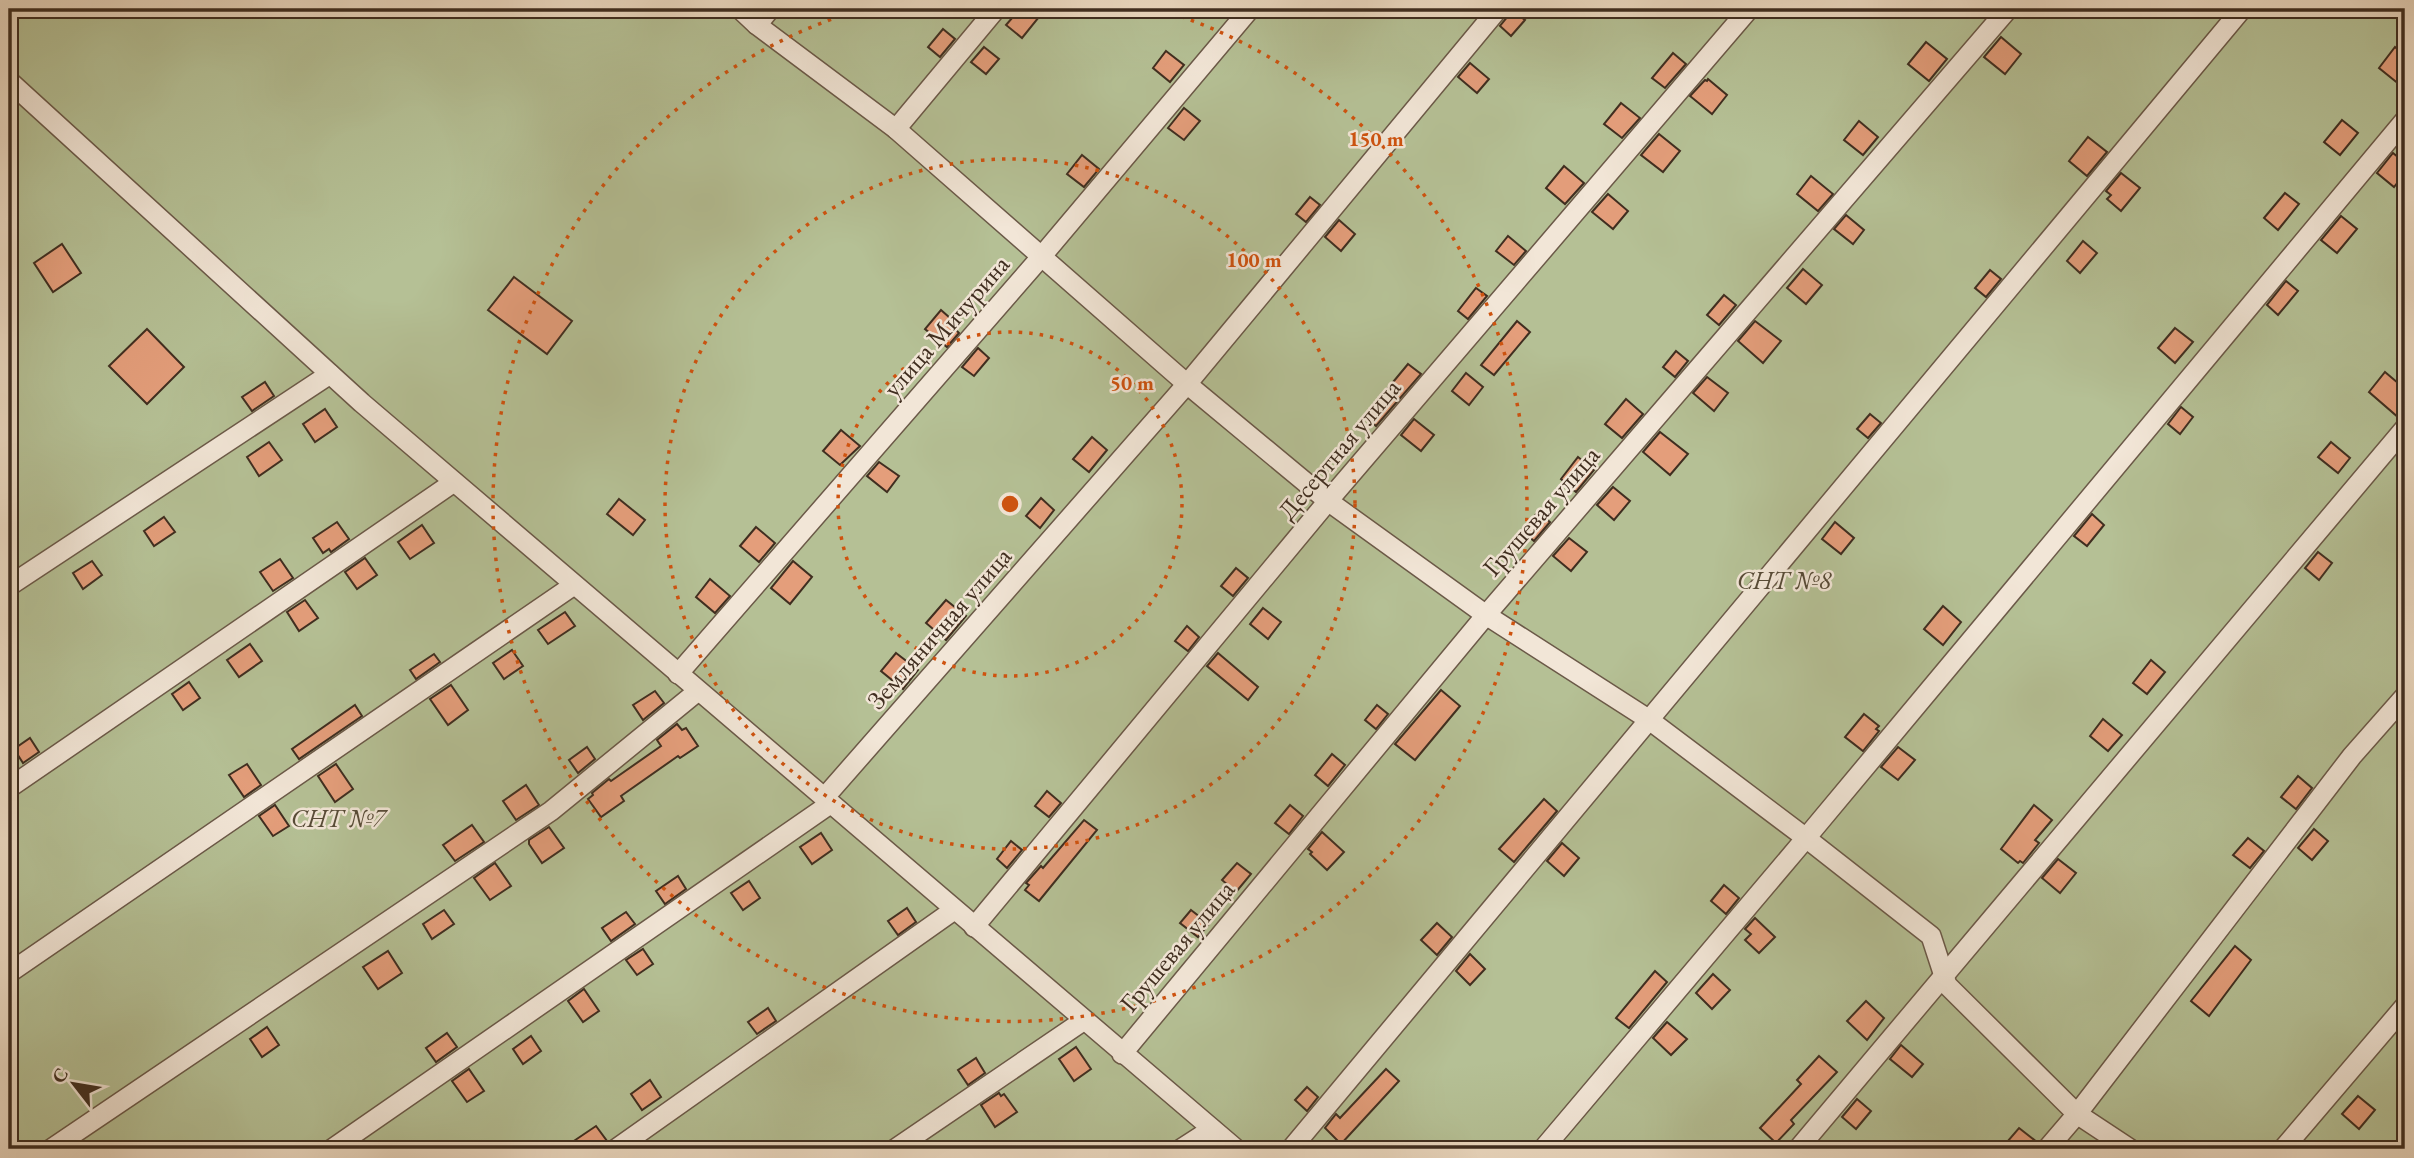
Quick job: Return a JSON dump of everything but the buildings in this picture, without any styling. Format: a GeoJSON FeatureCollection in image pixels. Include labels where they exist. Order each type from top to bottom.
{"type":"FeatureCollection","features":[{"type":"Feature","properties":{"kind":"street"},"geometry":{"type":"LineString","coordinates":[[740,9],[757,25],[896,129],[1187,384],[1328,501],[1486,615],[1648,719],[1931,936],[1947,985],[2077,1114],[2130,1149]]}},
{"type":"Feature","properties":{"kind":"street"},"geometry":{"type":"LineString","coordinates":[[757,25],[770,9]]}},
{"type":"Feature","properties":{"kind":"street"},"geometry":{"type":"LineString","coordinates":[[896,129],[996,9]]}},
{"type":"Feature","properties":{"kind":"street","name":"улица Мичурина"},"geometry":{"type":"LineString","coordinates":[[678,674],[1041,257],[1250,9]]}},
{"type":"Feature","properties":{"kind":"street","name":"Земляничная улица"},"geometry":{"type":"LineString","coordinates":[[332,1149],[827,801],[1187,384],[1498,9]]}},
{"type":"Feature","properties":{"kind":"street","name":"Десертная улица"},"geometry":{"type":"LineString","coordinates":[[974,927],[1328,501],[1749,9]]}},
{"type":"Feature","properties":{"kind":"street","name":"Грушевая улица"},"geometry":{"type":"LineString","coordinates":[[1122,1054],[1486,615],[2008,9]]}},
{"type":"Feature","properties":{"kind":"street"},"geometry":{"type":"LineString","coordinates":[[1291,1149],[2242,9]]}},
{"type":"Feature","properties":{"kind":"street"},"geometry":{"type":"LineString","coordinates":[[9,81],[330,374],[454,482],[1236,1149]]}},
{"type":"Feature","properties":{"kind":"street"},"geometry":{"type":"LineString","coordinates":[[1543,1149],[2405,120]]}},
{"type":"Feature","properties":{"kind":"street"},"geometry":{"type":"LineString","coordinates":[[9,586],[330,374]]}},
{"type":"Feature","properties":{"kind":"street"},"geometry":{"type":"LineString","coordinates":[[1798,1149],[1945,978],[2405,428]]}},
{"type":"Feature","properties":{"kind":"street"},"geometry":{"type":"LineString","coordinates":[[9,788],[454,482]]}},
{"type":"Feature","properties":{"kind":"street"},"geometry":{"type":"LineString","coordinates":[[9,973],[574,585]]}},
{"type":"Feature","properties":{"kind":"street"},"geometry":{"type":"LineString","coordinates":[[51,1149],[551,811],[698,691]]}},
{"type":"Feature","properties":{"kind":"street"},"geometry":{"type":"LineString","coordinates":[[2047,1149],[2077,1114],[2353,757],[2405,696]]}},
{"type":"Feature","properties":{"kind":"street"},"geometry":{"type":"LineString","coordinates":[[616,1149],[954,910]]}},
{"type":"Feature","properties":{"kind":"street"},"geometry":{"type":"LineString","coordinates":[[2283,1149],[2405,1006]]}},
{"type":"Feature","properties":{"kind":"street"},"geometry":{"type":"LineString","coordinates":[[894,1149],[1083,1020]]}},
{"type":"Feature","properties":{"kind":"street"},"geometry":{"type":"LineString","coordinates":[[1181,1149],[1212,1129]]}},
{"type":"Feature","properties":{"kind":"green space","name":"СНТ №8"},"geometry":{"type":"Polygon","coordinates":[[[9,9],[2405,9],[2405,1149],[9,1149],[9,9]]]}},
{"type":"Feature","properties":{"kind":"park label","name":"СНТ №7"},"geometry":{"type":"Point","coordinates":[338,818]}}]}
